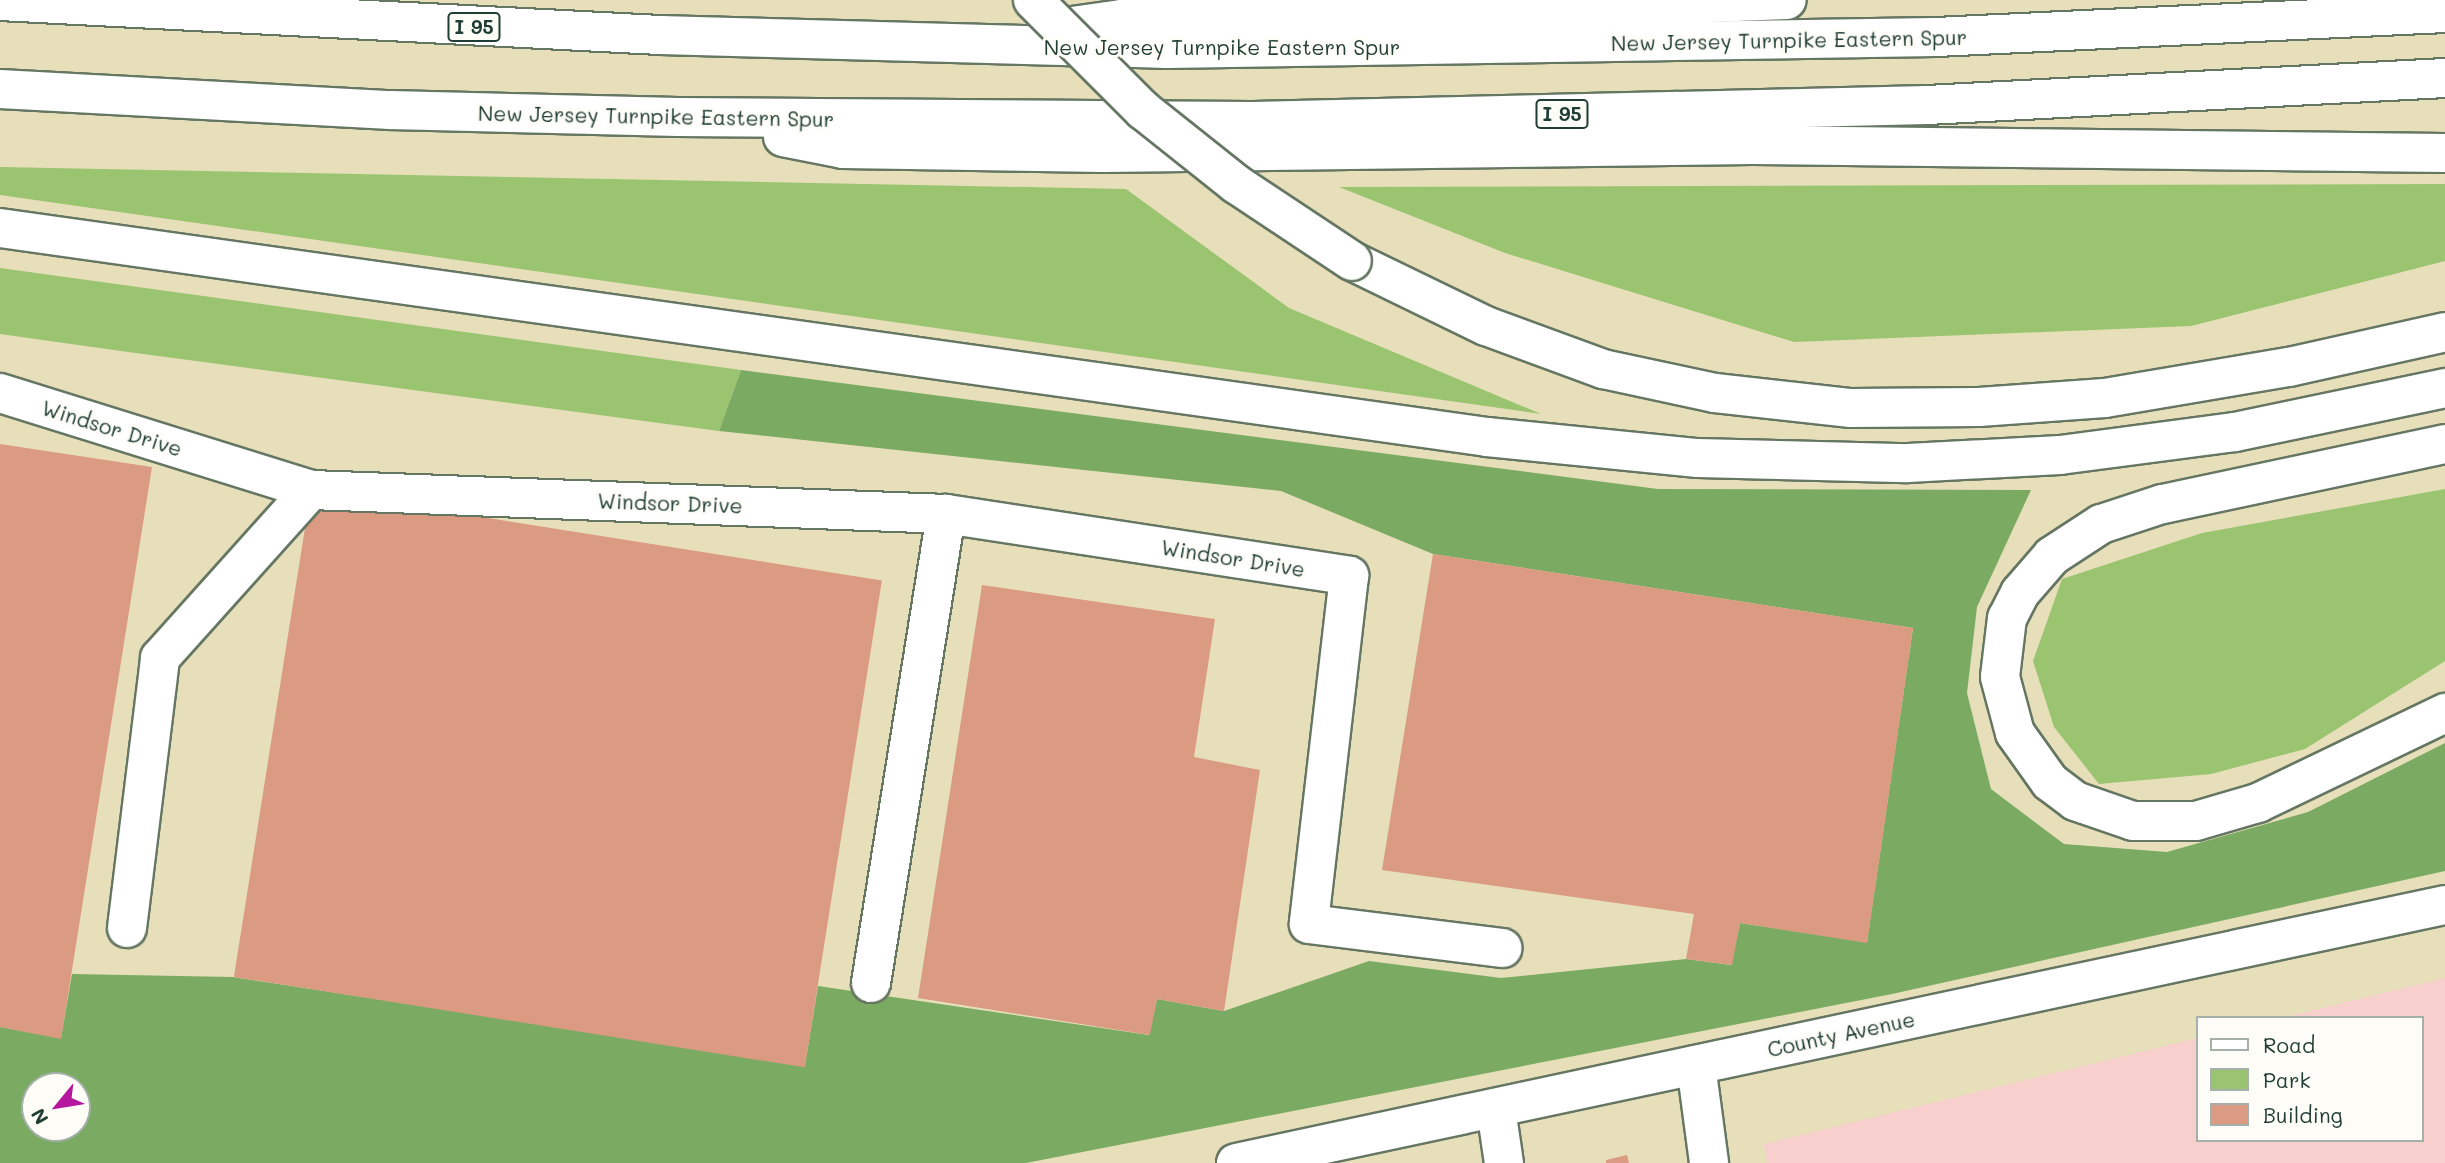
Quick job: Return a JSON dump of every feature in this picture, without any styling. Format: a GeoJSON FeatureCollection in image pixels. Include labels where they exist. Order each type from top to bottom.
{"type":"FeatureCollection","features":[{"type":"Feature","properties":{"kind":"main road"},"geometry":{"type":"LineString","coordinates":[[1033,0],[1152,117],[1245,191],[1352,261],[1486,326],[1603,369],[1715,393],[1851,408],[1979,407],[2105,398],[2289,367],[2445,332]]}},
{"type":"Feature","properties":{"kind":"main road"},"geometry":{"type":"LineString","coordinates":[[948,44],[1121,19],[1351,18],[1787,0]]}},
{"type":"Feature","properties":{"kind":"main road","name":"New Jersey Turnpike Eastern Spur"},"geometry":{"type":"LineString","coordinates":[[0,1],[372,22],[948,44],[1167,49],[1555,45],[2032,34],[2445,13]]}},
{"type":"Feature","properties":{"kind":"main road","name":"New Jersey Turnpike Eastern Spur"},"geometry":{"type":"LineString","coordinates":[[0,89],[390,110],[678,117],[1428,119],[1927,105],[2445,78]]}},
{"type":"Feature","properties":{"kind":"main road"},"geometry":{"type":"LineString","coordinates":[[678,117],[843,149],[1267,154],[1765,145],[2445,153]]}},
{"type":"Feature","properties":{"kind":"main road"},"geometry":{"type":"LineString","coordinates":[[0,228],[1487,437],[1698,458],[1908,463],[2060,456],[2235,432],[2445,388]]}},
{"type":"Feature","properties":{"kind":"main road","name":"Windsor Drive"},"geometry":{"type":"LineString","coordinates":[[0,393],[311,490],[946,514],[1349,576],[1309,924],[1503,948]]}},
{"type":"Feature","properties":{"kind":"main road"},"geometry":{"type":"LineString","coordinates":[[2445,444],[2162,504],[2101,524],[2052,556],[2020,593],[2005,628],[2000,677],[2015,733],[2050,782],[2084,806],[2133,821],[2196,821],[2238,810],[2332,771],[2445,713]]}},
{"type":"Feature","properties":{"kind":"main road"},"geometry":{"type":"LineString","coordinates":[[127,928],[160,658],[311,490]]}},
{"type":"Feature","properties":{"kind":"main road"},"geometry":{"type":"LineString","coordinates":[[871,983],[946,514]]}},
{"type":"Feature","properties":{"kind":"main road","name":"County Avenue"},"geometry":{"type":"LineString","coordinates":[[1236,1163],[2445,905]]}},
{"type":"Feature","properties":{"kind":"main road"},"geometry":{"type":"LineString","coordinates":[[1696,1065],[1709,1163]]}},
{"type":"Feature","properties":{"kind":"main road"},"geometry":{"type":"LineString","coordinates":[[1496,1109],[1504,1163]]}},
{"type":"Feature","properties":{"kind":"shaded area"},"geometry":{"type":"Polygon","coordinates":[[[2445,978],[2445,1163],[1767,1163],[1764,1144],[2196,1038],[2196,1142],[2424,1142],[2424,1016],[2289,1016],[2445,978]]]}},
{"type":"Feature","properties":{"kind":"green space"},"geometry":{"type":"Polygon","coordinates":[[[0,167],[1126,189],[1289,308],[1541,414],[0,195],[0,167]]]}},
{"type":"Feature","properties":{"kind":"green space"},"geometry":{"type":"Polygon","coordinates":[[[2445,184],[2445,261],[2191,326],[1794,342],[1505,253],[1339,187],[2445,184]]]}},
{"type":"Feature","properties":{"kind":"green space"},"geometry":{"type":"Polygon","coordinates":[[[0,268],[741,370],[719,431],[121,351],[0,334],[0,268]]]}},
{"type":"Feature","properties":{"kind":"green space"},"geometry":{"type":"Polygon","coordinates":[[[741,370],[1658,489],[2031,490],[1977,607],[1967,693],[1991,789],[2064,844],[2167,852],[2308,812],[2445,743],[2445,871],[1892,994],[1026,1163],[0,1163],[0,1027],[61,1038],[72,974],[233,977],[805,1065],[818,986],[1149,1035],[1157,999],[1224,1011],[1369,961],[1501,978],[1686,959],[1731,965],[1740,923],[1867,942],[1913,628],[1433,554],[1281,491],[719,431],[741,370]]]}},
{"type":"Feature","properties":{"kind":"green space"},"geometry":{"type":"Polygon","coordinates":[[[2445,489],[2445,661],[2305,749],[2211,774],[2099,784],[2054,727],[2033,661],[2062,579],[2202,533],[2445,489]]]}},
{"type":"Feature","properties":{"kind":"building"},"geometry":{"type":"Polygon","coordinates":[[[0,444],[152,467],[61,1039],[0,1027],[0,444]]]}},
{"type":"Feature","properties":{"kind":"building"},"geometry":{"type":"Polygon","coordinates":[[[311,490],[882,580],[805,1067],[234,977],[311,490]]]}},
{"type":"Feature","properties":{"kind":"building"},"geometry":{"type":"Polygon","coordinates":[[[1433,554],[1913,628],[1867,943],[1740,923],[1732,965],[1686,959],[1694,914],[1382,870],[1433,554]]]}},
{"type":"Feature","properties":{"kind":"building"},"geometry":{"type":"Polygon","coordinates":[[[982,585],[1215,619],[1194,757],[1260,770],[1224,1011],[1157,999],[1150,1035],[918,998],[982,585]]]}},
{"type":"Feature","properties":{"kind":"building"},"geometry":{"type":"Polygon","coordinates":[[[1627,1155],[1629,1163],[1606,1163],[1606,1160],[1627,1155]]]}}]}
